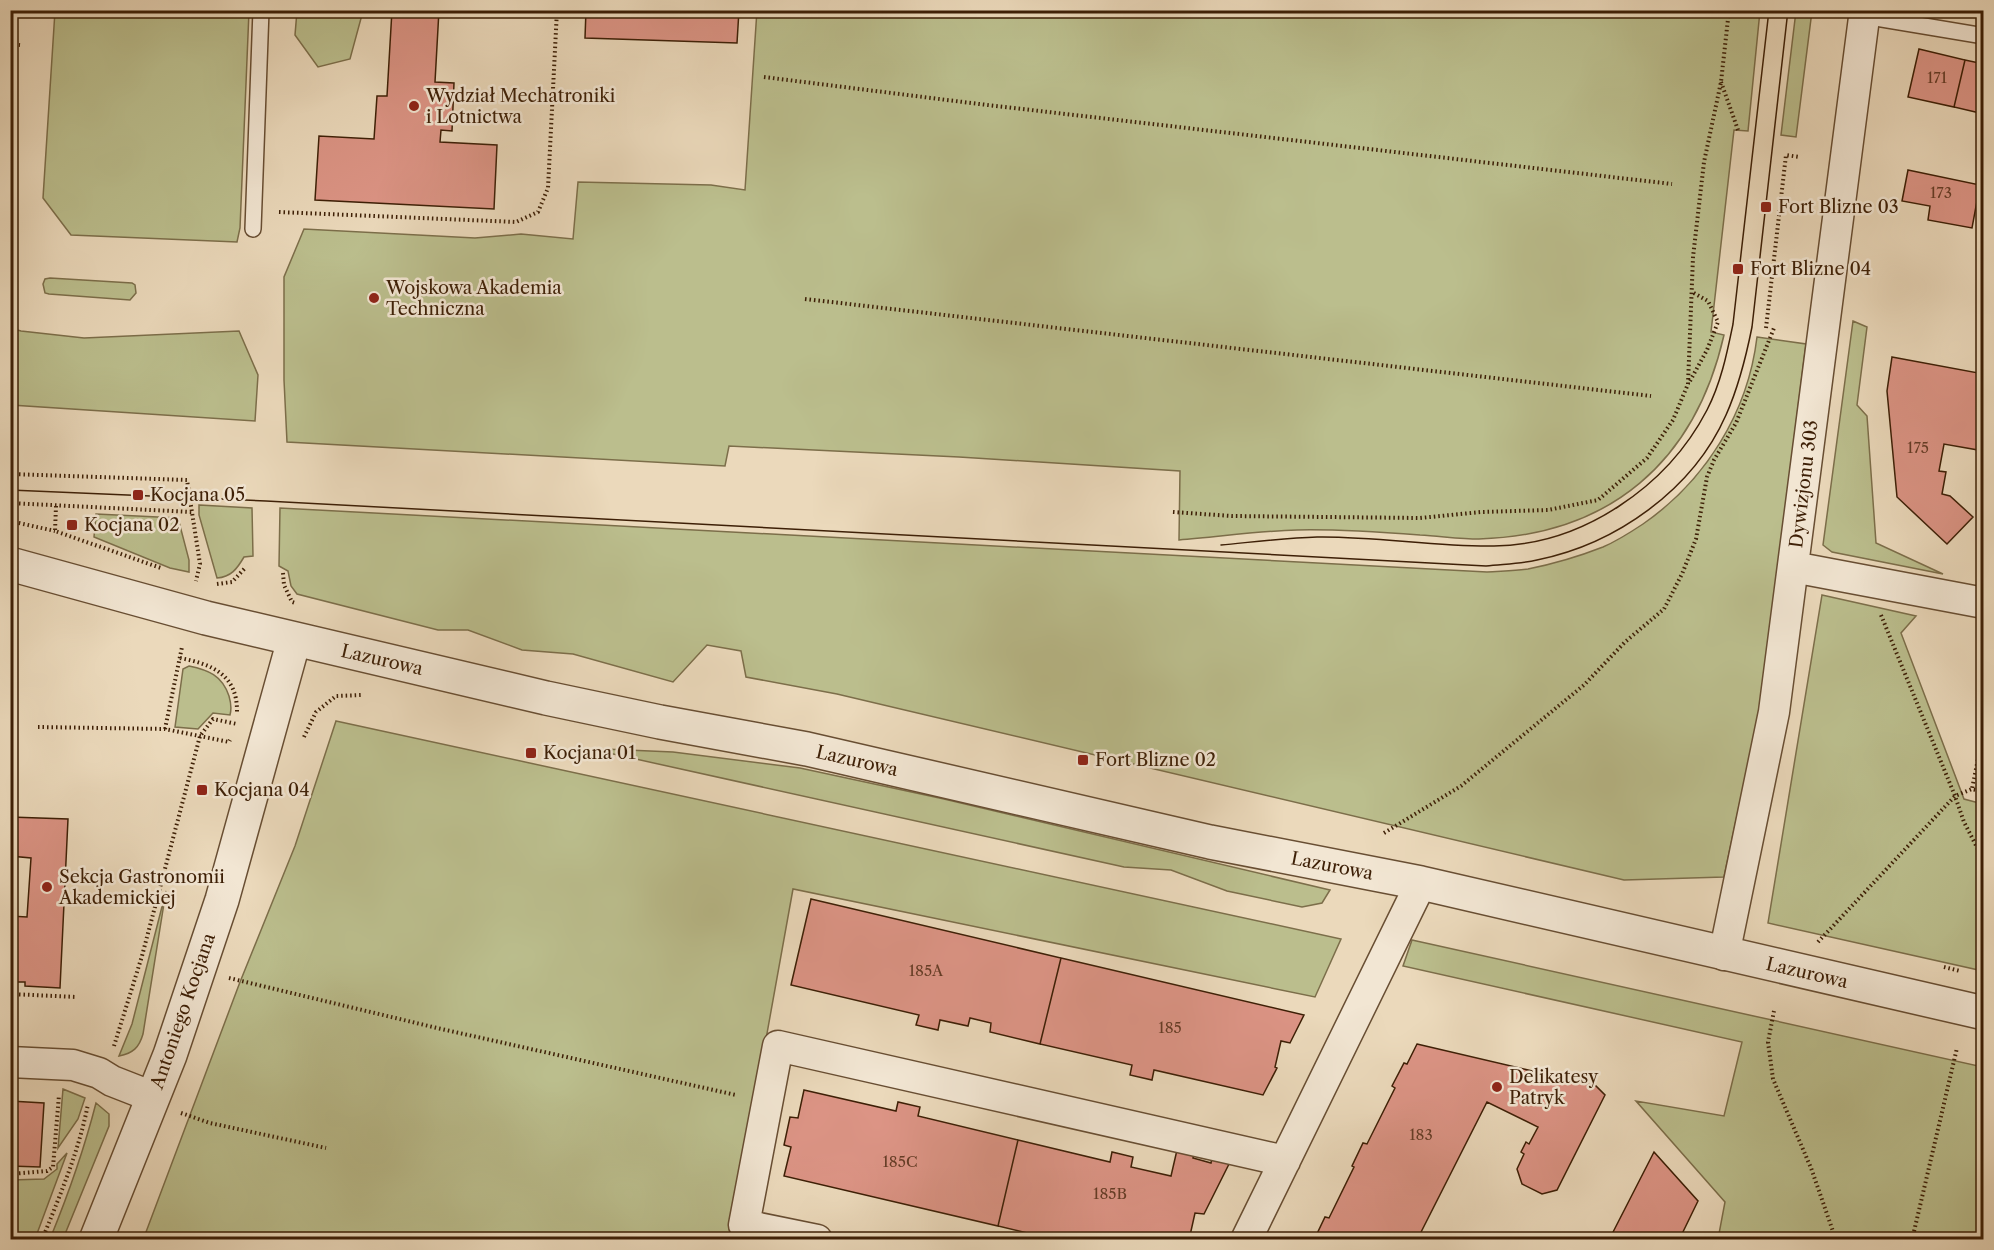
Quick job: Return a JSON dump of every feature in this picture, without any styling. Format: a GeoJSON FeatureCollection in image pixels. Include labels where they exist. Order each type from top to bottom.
{"type":"FeatureCollection","features":[{"type":"Feature","properties":{"kind":"street","name":"Dywizjonu 303"},"geometry":{"type":"LineString","coordinates":[[1724,955],[1774,711],[1864,13]]}},
{"type":"Feature","properties":{"kind":"street","name":"Lazurowa"},"geometry":{"type":"LineString","coordinates":[[10,564],[206,618],[546,698],[807,749],[1210,842],[1421,883],[1724,955],[1983,1013]]}},
{"type":"Feature","properties":{"kind":"street"},"geometry":{"type":"LineString","coordinates":[[1793,567],[1983,603]]}},
{"type":"Feature","properties":{"kind":"street","name":"Antoniego Kocjana"},"geometry":{"type":"LineString","coordinates":[[96,1239],[170,1055],[222,900],[294,640]]}},
{"type":"Feature","properties":{"kind":"street"},"geometry":{"type":"LineString","coordinates":[[1246,1239],[1421,883]]}},
{"type":"Feature","properties":{"kind":"street"},"geometry":{"type":"LineString","coordinates":[[817,1239],[744,1225],[778,1046],[1285,1161]]}},
{"type":"Feature","properties":{"kind":"street"},"geometry":{"type":"LineString","coordinates":[[10,1062],[73,1065],[99,1073],[112,1081],[153,1097]]}},
{"type":"Feature","properties":{"kind":"lane"},"geometry":{"type":"LineString","coordinates":[[253,230],[261,10]]}},
{"type":"Feature","properties":{"kind":"lane"},"geometry":{"type":"LineString","coordinates":[[1864,13],[1983,36]]}},
{"type":"Feature","properties":{"kind":"path"},"geometry":{"type":"LineString","coordinates":[[254,211],[516,222],[538,212],[548,188],[557,10]]}},
{"type":"Feature","properties":{"kind":"path"},"geometry":{"type":"LineString","coordinates":[[1688,384],[1693,257],[1704,162],[1721,82],[1729,10]]}},
{"type":"Feature","properties":{"kind":"path"},"geometry":{"type":"LineString","coordinates":[[10,44],[20,45]]}},
{"type":"Feature","properties":{"kind":"path"},"geometry":{"type":"LineString","coordinates":[[764,77],[979,105],[1672,184]]}},
{"type":"Feature","properties":{"kind":"path"},"geometry":{"type":"LineString","coordinates":[[1721,82],[1738,130]]}},
{"type":"Feature","properties":{"kind":"path"},"geometry":{"type":"LineString","coordinates":[[1766,328],[1786,155],[1799,157]]}},
{"type":"Feature","properties":{"kind":"path"},"geometry":{"type":"LineString","coordinates":[[1173,512],[1243,516],[1420,518],[1481,512],[1548,510],[1598,500],[1647,458],[1673,420],[1688,384],[1707,350],[1718,322],[1708,301],[1692,292]]}},
{"type":"Feature","properties":{"kind":"path"},"geometry":{"type":"LineString","coordinates":[[805,299],[1651,396]]}},
{"type":"Feature","properties":{"kind":"path"},"geometry":{"type":"LineString","coordinates":[[1384,833],[1461,786],[1584,685],[1625,642],[1664,609],[1682,574],[1696,539],[1707,477],[1714,460],[1736,423],[1774,328]]}},
{"type":"Feature","properties":{"kind":"path"},"geometry":{"type":"LineString","coordinates":[[10,474],[187,480],[200,564],[196,581]]}},
{"type":"Feature","properties":{"kind":"path"},"geometry":{"type":"LineString","coordinates":[[10,503],[192,512]]}},
{"type":"Feature","properties":{"kind":"path"},"geometry":{"type":"LineString","coordinates":[[55,531],[56,506]]}},
{"type":"Feature","properties":{"kind":"path"},"geometry":{"type":"LineString","coordinates":[[10,521],[55,531],[164,569]]}},
{"type":"Feature","properties":{"kind":"path"},"geometry":{"type":"LineString","coordinates":[[211,585],[232,582],[246,567]]}},
{"type":"Feature","properties":{"kind":"path"},"geometry":{"type":"LineString","coordinates":[[283,573],[284,585],[292,602],[303,605]]}},
{"type":"Feature","properties":{"kind":"path"},"geometry":{"type":"LineString","coordinates":[[185,577],[204,583]]}},
{"type":"Feature","properties":{"kind":"path"},"geometry":{"type":"LineString","coordinates":[[1866,580],[1956,795],[1964,822],[1983,861]]}},
{"type":"Feature","properties":{"kind":"path"},"geometry":{"type":"LineString","coordinates":[[38,726],[165,729],[229,742],[237,724],[234,691],[213,667],[180,658],[165,729]]}},
{"type":"Feature","properties":{"kind":"path"},"geometry":{"type":"LineString","coordinates":[[303,740],[316,712],[336,696],[362,695]]}},
{"type":"Feature","properties":{"kind":"path"},"geometry":{"type":"LineString","coordinates":[[42,1239],[66,1179],[84,1123],[90,1090],[121,1027],[200,736],[213,719],[237,724]]}},
{"type":"Feature","properties":{"kind":"path"},"geometry":{"type":"LineString","coordinates":[[1972,789],[1983,729]]}},
{"type":"Feature","properties":{"kind":"path"},"geometry":{"type":"LineString","coordinates":[[1818,942],[1956,795],[1972,789],[1983,792]]}},
{"type":"Feature","properties":{"kind":"path"},"geometry":{"type":"LineString","coordinates":[[229,978],[437,1028],[743,1096]]}},
{"type":"Feature","properties":{"kind":"path"},"geometry":{"type":"LineString","coordinates":[[10,994],[78,997]]}},
{"type":"Feature","properties":{"kind":"path"},"geometry":{"type":"LineString","coordinates":[[1774,1011],[1768,1042],[1773,1079],[1811,1168],[1836,1239]]}},
{"type":"Feature","properties":{"kind":"path"},"geometry":{"type":"LineString","coordinates":[[1912,1239],[1957,1048]]}},
{"type":"Feature","properties":{"kind":"path"},"geometry":{"type":"LineString","coordinates":[[10,1174],[46,1172],[53,1167],[59,1093]]}},
{"type":"Feature","properties":{"kind":"path"},"geometry":{"type":"LineString","coordinates":[[189,1116],[210,1123],[326,1148]]}},
{"type":"Feature","properties":{"kind":"green space"},"geometry":{"type":"Polygon","coordinates":[[[757,10],[1760,11],[1748,131],[1734,130],[1711,332],[1724,335],[1711,380],[1692,420],[1668,454],[1640,483],[1606,506],[1568,523],[1526,534],[1479,539],[1312,530],[1179,540],[1180,471],[729,446],[725,466],[287,442],[284,380],[284,277],[304,229],[475,238],[521,234],[573,239],[578,182],[711,185],[745,190],[757,10]]]}},
{"type":"Feature","properties":{"kind":"green space"},"geometry":{"type":"Polygon","coordinates":[[[55,11],[249,11],[240,228],[237,242],[71,235],[43,198],[55,11]]]}},
{"type":"Feature","properties":{"kind":"green space"},"geometry":{"type":"Polygon","coordinates":[[[297,11],[363,11],[350,59],[318,67],[295,35],[297,11]]]}},
{"type":"Feature","properties":{"kind":"green space"},"geometry":{"type":"Polygon","coordinates":[[[1796,11],[1812,11],[1796,137],[1781,135],[1796,11]]]}},
{"type":"Feature","properties":{"kind":"green space"},"geometry":{"type":"Polygon","coordinates":[[[45,279],[132,283],[135,285],[136,293],[130,300],[49,294],[45,293],[43,284],[45,279]]]}},
{"type":"Feature","properties":{"kind":"green space"},"geometry":{"type":"Polygon","coordinates":[[[1853,321],[1867,327],[1857,405],[1867,416],[1876,543],[1943,574],[1832,552],[1823,545],[1853,321]]]}},
{"type":"Feature","properties":{"kind":"green space"},"geometry":{"type":"Polygon","coordinates":[[[10,328],[84,338],[239,331],[258,375],[255,421],[11,405],[10,328]]]}},
{"type":"Feature","properties":{"kind":"green space"},"geometry":{"type":"Polygon","coordinates":[[[1757,337],[1806,344],[1761,703],[1724,877],[1624,880],[837,694],[746,677],[741,651],[707,645],[673,682],[573,654],[522,650],[468,630],[438,630],[297,594],[291,586],[288,571],[279,566],[280,508],[1487,572],[1528,569],[1576,557],[1613,542],[1643,524],[1686,487],[1720,443],[1733,418],[1752,365],[1757,337]]]}},
{"type":"Feature","properties":{"kind":"green space"},"geometry":{"type":"Polygon","coordinates":[[[199,505],[252,508],[253,556],[244,557],[236,569],[226,576],[217,578],[199,515],[199,505]]]}},
{"type":"Feature","properties":{"kind":"green space"},"geometry":{"type":"Polygon","coordinates":[[[96,514],[178,518],[189,560],[189,572],[170,568],[94,537],[96,514]]]}},
{"type":"Feature","properties":{"kind":"green space"},"geometry":{"type":"Polygon","coordinates":[[[1822,595],[1916,616],[1901,633],[1964,799],[1983,804],[1983,971],[1768,923],[1822,595]]]}},
{"type":"Feature","properties":{"kind":"green space"},"geometry":{"type":"Polygon","coordinates":[[[189,666],[202,669],[218,678],[226,689],[230,701],[230,715],[213,713],[198,729],[175,727],[183,669],[189,666]]]}},
{"type":"Feature","properties":{"kind":"green space"},"geometry":{"type":"Polygon","coordinates":[[[336,721],[1341,939],[1315,997],[793,889],[730,1239],[143,1240],[240,982],[295,846],[336,721]]]}},
{"type":"Feature","properties":{"kind":"green space"},"geometry":{"type":"Polygon","coordinates":[[[604,749],[673,752],[800,768],[944,799],[1330,890],[1322,903],[1302,907],[1227,891],[1171,870],[1124,867],[604,752],[604,749]]]}},
{"type":"Feature","properties":{"kind":"green space"},"geometry":{"type":"Polygon","coordinates":[[[166,891],[143,1034],[135,1049],[119,1056],[132,1024],[166,891]]]}},
{"type":"Feature","properties":{"kind":"green space"},"geometry":{"type":"Polygon","coordinates":[[[1412,940],[1983,1067],[1983,1239],[1718,1239],[1725,1202],[1636,1101],[1724,1116],[1742,1042],[1403,966],[1412,940]]]}},
{"type":"Feature","properties":{"kind":"green space"},"geometry":{"type":"Polygon","coordinates":[[[63,1089],[85,1098],[78,1119],[58,1148],[63,1089]]]}},
{"type":"Feature","properties":{"kind":"green space"},"geometry":{"type":"Polygon","coordinates":[[[96,1103],[109,1114],[109,1126],[63,1239],[50,1239],[75,1172],[96,1103]]]}},
{"type":"Feature","properties":{"kind":"green space"},"geometry":{"type":"Polygon","coordinates":[[[67,1153],[35,1239],[11,1239],[11,1180],[44,1179],[57,1169],[57,1164],[67,1153]]]}},
{"type":"Feature","properties":{"kind":"building","name":"Wydział Mechatroniki i Lotnictwa"},"geometry":{"type":"Polygon","coordinates":[[[392,10],[439,10],[435,82],[454,83],[452,131],[441,130],[440,142],[497,145],[494,209],[315,200],[319,136],[374,139],[377,96],[387,96],[392,10]]]}},
{"type":"Feature","properties":{"kind":"building"},"geometry":{"type":"Polygon","coordinates":[[[586,10],[739,10],[737,43],[585,38],[586,10]]]}},
{"type":"Feature","properties":{"kind":"building"},"geometry":{"type":"Polygon","coordinates":[[[1919,49],[1965,60],[1954,107],[1908,97],[1919,49]]]}},
{"type":"Feature","properties":{"kind":"building"},"geometry":{"type":"Polygon","coordinates":[[[1965,60],[1984,64],[1984,114],[1954,107],[1965,60]]]}},
{"type":"Feature","properties":{"kind":"building"},"geometry":{"type":"Polygon","coordinates":[[[1908,170],[1980,185],[1972,228],[1928,220],[1930,206],[1902,201],[1908,170]]]}},
{"type":"Feature","properties":{"kind":"building"},"geometry":{"type":"Polygon","coordinates":[[[1892,357],[1984,374],[1984,451],[1944,444],[1939,471],[1946,472],[1942,494],[1950,496],[1973,517],[1947,544],[1897,497],[1887,391],[1892,357]]]}},
{"type":"Feature","properties":{"kind":"building"},"geometry":{"type":"Polygon","coordinates":[[[10,792],[15,792],[14,812],[10,812],[10,792]]]}},
{"type":"Feature","properties":{"kind":"building","name":"Sekcja Gastronomii Akademickiej"},"geometry":{"type":"Polygon","coordinates":[[[10,817],[68,819],[60,988],[25,986],[25,982],[15,982],[14,986],[10,986],[10,916],[27,917],[31,858],[10,856],[10,817]]]}},
{"type":"Feature","properties":{"kind":"building"},"geometry":{"type":"Polygon","coordinates":[[[811,899],[1061,958],[1040,1044],[990,1032],[991,1023],[970,1018],[968,1026],[940,1020],[938,1030],[916,1025],[919,1015],[791,985],[811,899]]]}},
{"type":"Feature","properties":{"kind":"building"},"geometry":{"type":"Polygon","coordinates":[[[1061,958],[1304,1015],[1290,1043],[1281,1041],[1275,1067],[1277,1068],[1263,1095],[1154,1070],[1152,1080],[1130,1075],[1132,1065],[1040,1044],[1061,958]]]}},
{"type":"Feature","properties":{"kind":"building"},"geometry":{"type":"Polygon","coordinates":[[[1417,1044],[1596,1086],[1605,1095],[1557,1190],[1542,1194],[1522,1184],[1517,1169],[1524,1154],[1521,1152],[1526,1142],[1529,1144],[1538,1127],[1487,1102],[1417,1240],[1314,1240],[1325,1217],[1329,1218],[1363,1143],[1367,1144],[1395,1088],[1392,1086],[1417,1044]]]}},
{"type":"Feature","properties":{"kind":"building"},"geometry":{"type":"Polygon","coordinates":[[[804,1090],[896,1111],[898,1102],[920,1107],[918,1116],[1018,1140],[998,1226],[784,1176],[791,1147],[784,1145],[790,1117],[798,1118],[804,1090]]]}},
{"type":"Feature","properties":{"kind":"building"},"geometry":{"type":"Polygon","coordinates":[[[10,1101],[44,1103],[40,1167],[10,1166],[10,1101]]]}},
{"type":"Feature","properties":{"kind":"building"},"geometry":{"type":"Polygon","coordinates":[[[1018,1140],[1110,1162],[1112,1152],[1133,1157],[1131,1167],[1171,1176],[1177,1150],[1194,1154],[1193,1158],[1211,1163],[1212,1158],[1230,1162],[1204,1214],[1195,1213],[1189,1240],[1056,1240],[998,1226],[1018,1140]]]}},
{"type":"Feature","properties":{"kind":"building"},"geometry":{"type":"Polygon","coordinates":[[[1654,1152],[1698,1201],[1679,1240],[1606,1240],[1608,1234],[1611,1236],[1654,1152]]]}},
{"type":"Feature","properties":{"kind":"tram line"},"geometry":{"type":"LineString","coordinates":[[1221,545],[1317,537],[1472,546],[1527,543],[1559,535],[1590,523],[1645,487],[1669,464],[1690,438],[1712,400],[1720,379],[1733,324],[1769,10]]}},
{"type":"Feature","properties":{"kind":"tram line"},"geometry":{"type":"LineString","coordinates":[[10,490],[266,501],[1486,566],[1531,561],[1566,552],[1623,527],[1649,510],[1673,490],[1712,442],[1731,404],[1742,371],[1752,327],[1788,10]]}},
{"type":"Feature","properties":{"kind":"place","name":"Wydział Mechatroniki i Lotnictwa"},"geometry":{"type":"Point","coordinates":[414,106]}},
{"type":"Feature","properties":{"kind":"place","name":"Fort Blizne 03"},"geometry":{"type":"Point","coordinates":[1766,207]}},
{"type":"Feature","properties":{"kind":"place","name":"Fort Blizne 04"},"geometry":{"type":"Point","coordinates":[1738,269]}},
{"type":"Feature","properties":{"kind":"place","name":"Wojskowa Akademia Techniczna"},"geometry":{"type":"Point","coordinates":[374,298]}},
{"type":"Feature","properties":{"kind":"place","name":"Kocjana 05"},"geometry":{"type":"Point","coordinates":[138,495]}},
{"type":"Feature","properties":{"kind":"place","name":"Kocjana 02"},"geometry":{"type":"Point","coordinates":[72,525]}},
{"type":"Feature","properties":{"kind":"place","name":"Kocjana 01"},"geometry":{"type":"Point","coordinates":[531,753]}},
{"type":"Feature","properties":{"kind":"place","name":"Fort Blizne 02"},"geometry":{"type":"Point","coordinates":[1083,760]}},
{"type":"Feature","properties":{"kind":"place","name":"Kocjana 04"},"geometry":{"type":"Point","coordinates":[202,790]}},
{"type":"Feature","properties":{"kind":"place","name":"Sekcja Gastronomii Akademickiej"},"geometry":{"type":"Point","coordinates":[47,887]}},
{"type":"Feature","properties":{"kind":"place","name":"Delikatesy Patryk"},"geometry":{"type":"Point","coordinates":[1497,1087]}}]}
